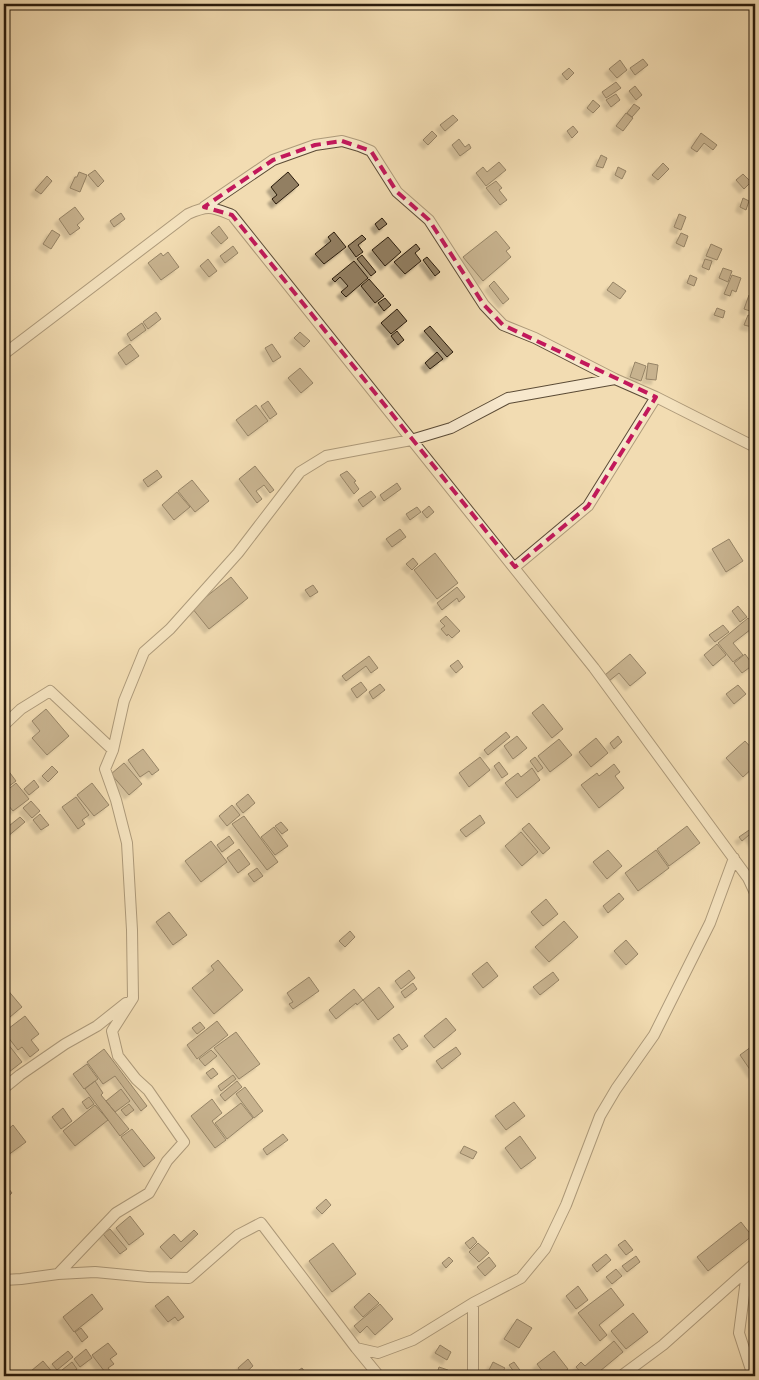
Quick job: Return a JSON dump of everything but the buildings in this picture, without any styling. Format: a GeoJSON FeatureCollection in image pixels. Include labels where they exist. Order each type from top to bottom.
{"type":"FeatureCollection","features":[{"type":"Feature","properties":{"kind":"street"},"geometry":{"type":"LineString","coordinates":[[4,354],[188,214],[204,207],[273,160],[316,145],[342,141],[371,151],[397,192],[429,220],[484,305],[503,324],[535,338],[615,380],[656,397],[755,447]]}},
{"type":"Feature","properties":{"kind":"street"},"geometry":{"type":"LineString","coordinates":[[204,207],[232,215],[594,668],[734,858],[748,878],[755,894]]}},
{"type":"Feature","properties":{"kind":"street"},"geometry":{"type":"LineString","coordinates":[[58,1274],[116,1213],[150,1193],[167,1161],[184,1142],[148,1090],[136,1080],[118,1056],[112,1031],[133,998],[132,930],[127,843],[106,769],[114,750],[124,701],[144,652],[170,629],[238,553],[300,472],[326,456],[411,440],[451,428],[508,398],[615,380]]}},
{"type":"Feature","properties":{"kind":"street"},"geometry":{"type":"LineString","coordinates":[[514,567],[588,506],[656,397]]}},
{"type":"Feature","properties":{"kind":"street"},"geometry":{"type":"LineString","coordinates":[[4,726],[21,710],[50,692],[114,750]]}},
{"type":"Feature","properties":{"kind":"street"},"geometry":{"type":"LineString","coordinates":[[356,1348],[378,1353],[413,1340],[472,1303],[521,1278],[545,1249],[566,1205],[600,1116],[616,1089],[654,1035],[710,924],[734,858]]}},
{"type":"Feature","properties":{"kind":"street"},"geometry":{"type":"LineString","coordinates":[[4,1088],[65,1044],[97,1026],[133,998]]}},
{"type":"Feature","properties":{"kind":"street"},"geometry":{"type":"LineString","coordinates":[[4,1280],[95,1272],[148,1277],[189,1278],[238,1235],[261,1223],[379,1376]]}},
{"type":"Feature","properties":{"kind":"street"},"geometry":{"type":"LineString","coordinates":[[621,1376],[663,1345],[755,1264]]}},
{"type":"Feature","properties":{"kind":"street"},"geometry":{"type":"LineString","coordinates":[[747,1272],[739,1332],[753,1376]]}},
{"type":"Feature","properties":{"kind":"street"},"geometry":{"type":"LineString","coordinates":[[472,1303],[473,1376]]}},
{"type":"Feature","properties":{"kind":"highlighted area"},"geometry":{"type":"Polygon","coordinates":[[[342,141],[371,151],[397,192],[429,220],[484,305],[503,325],[656,397],[588,506],[515,567],[232,215],[204,207],[273,160],[315,145],[342,141]]]}}]}
